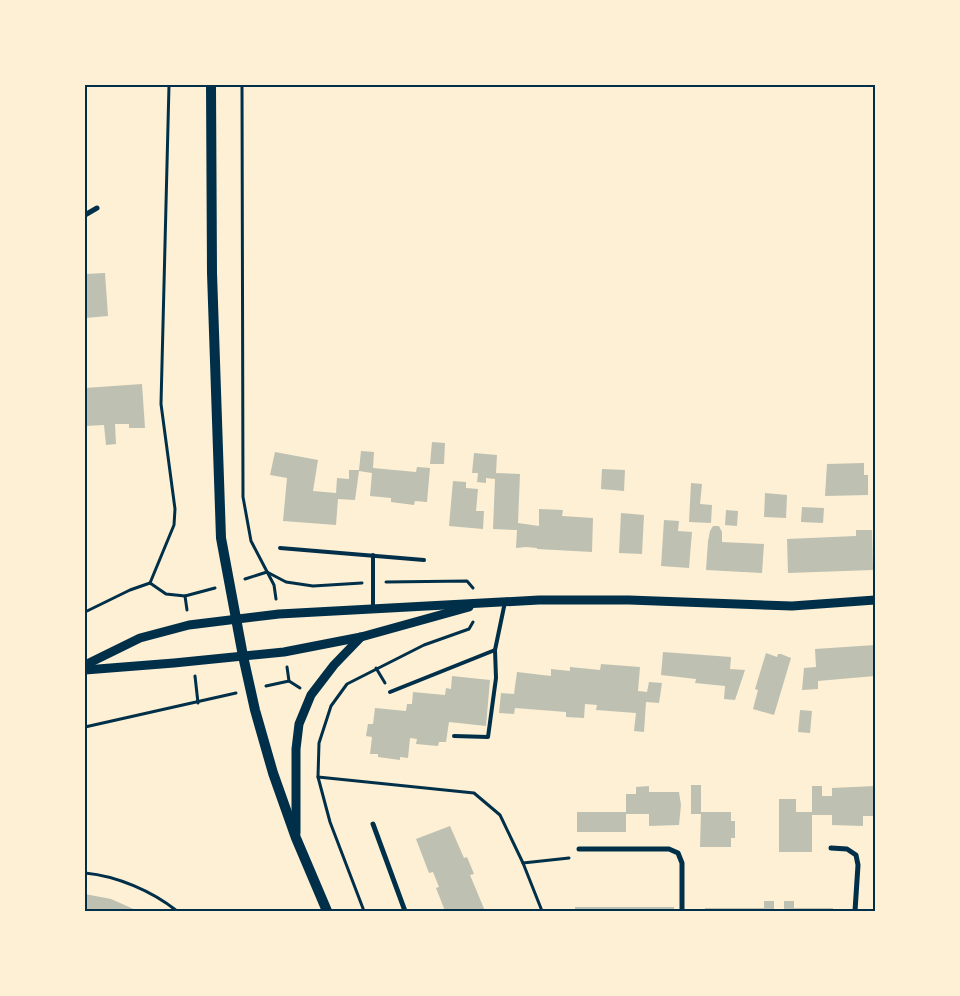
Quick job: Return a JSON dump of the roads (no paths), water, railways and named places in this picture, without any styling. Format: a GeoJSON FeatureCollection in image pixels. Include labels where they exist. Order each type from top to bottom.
{"type":"FeatureCollection","features":[{"type":"Feature","properties":{"kind":"main road"},"geometry":{"type":"LineString","coordinates":[[211,85],[212,273],[221,538],[255,710],[296,838],[327,911]]}},
{"type":"Feature","properties":{"kind":"street"},"geometry":{"type":"LineString","coordinates":[[85,215],[96,208]]}},
{"type":"Feature","properties":{"kind":"street"},"geometry":{"type":"LineString","coordinates":[[85,665],[140,638],[189,625],[279,614],[539,600],[629,600],[792,606],[875,600]]}},
{"type":"Feature","properties":{"kind":"street"},"geometry":{"type":"LineString","coordinates":[[85,670],[284,652],[361,637],[485,603]]}},
{"type":"Feature","properties":{"kind":"street"},"geometry":{"type":"LineString","coordinates":[[296,838],[296,749],[299,724],[311,694],[334,665],[361,637]]}},
{"type":"Feature","properties":{"kind":"street"},"geometry":{"type":"LineString","coordinates":[[372,824],[405,911]]}},
{"type":"Feature","properties":{"kind":"street"},"geometry":{"type":"LineString","coordinates":[[831,848],[847,848],[856,856],[858,865],[855,911]]}},
{"type":"Feature","properties":{"kind":"street"},"geometry":{"type":"LineString","coordinates":[[579,849],[669,849],[678,852],[682,863],[682,911]]}},
{"type":"Feature","properties":{"kind":"lane"},"geometry":{"type":"LineString","coordinates":[[280,548],[424,560]]}},
{"type":"Feature","properties":{"kind":"lane"},"geometry":{"type":"LineString","coordinates":[[373,609],[374,555]]}},
{"type":"Feature","properties":{"kind":"lane"},"geometry":{"type":"LineString","coordinates":[[454,736],[488,737],[496,678],[495,650],[505,602]]}},
{"type":"Feature","properties":{"kind":"lane"},"geometry":{"type":"LineString","coordinates":[[390,692],[495,650]]}}]}
